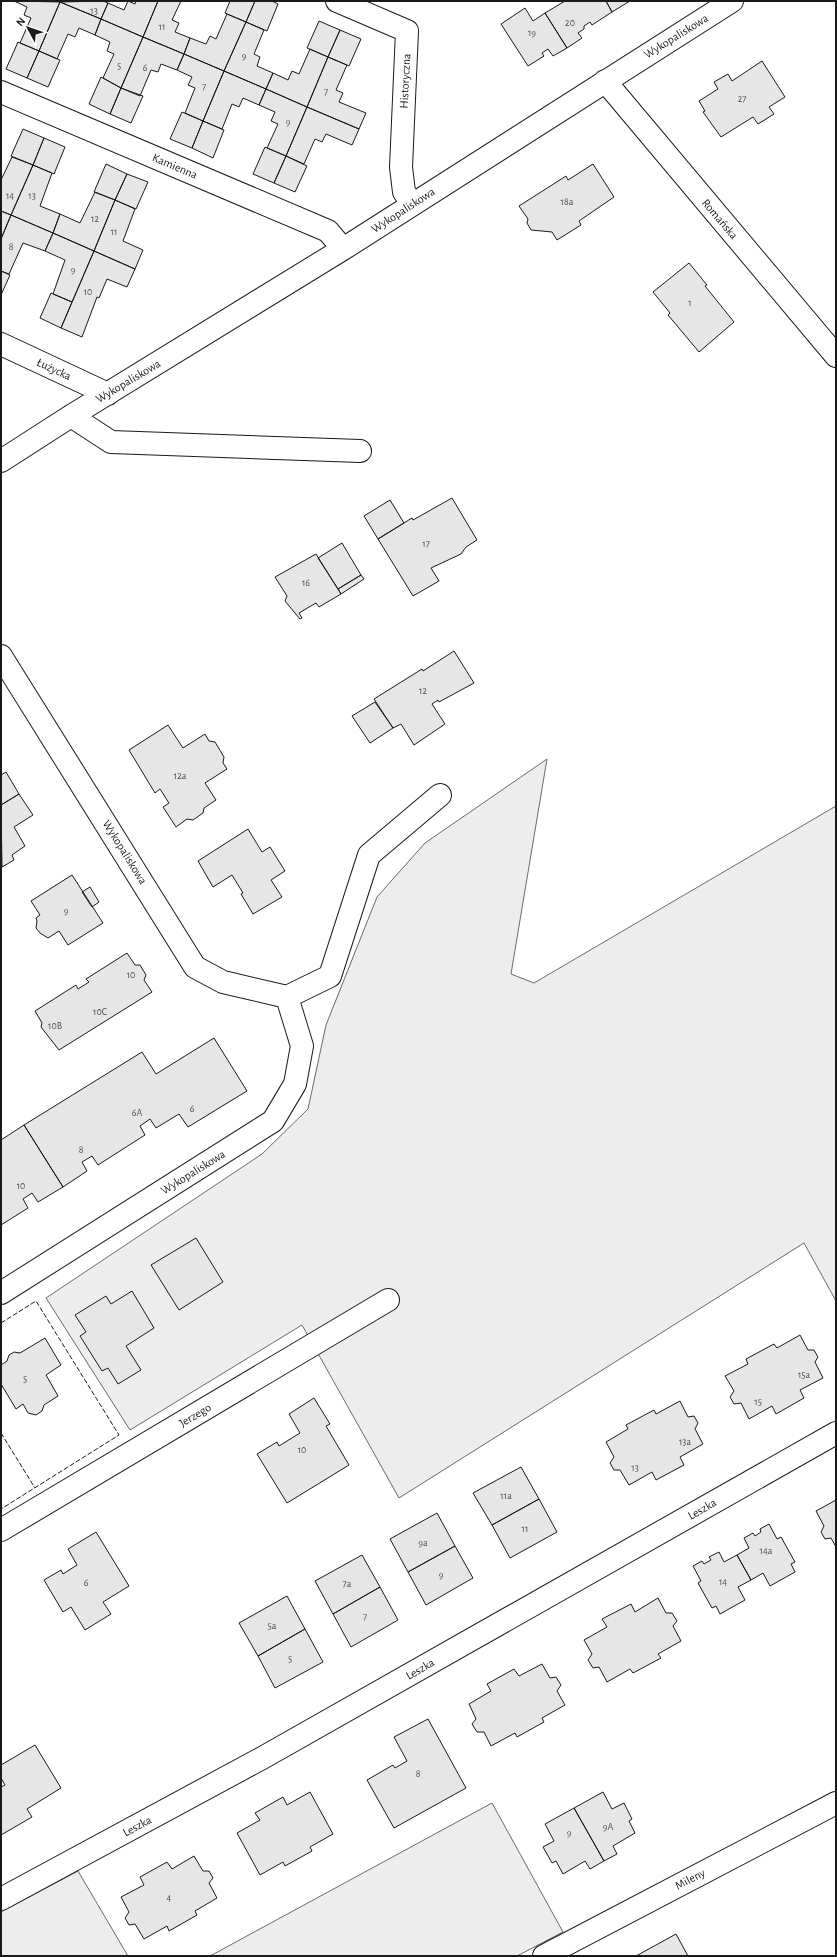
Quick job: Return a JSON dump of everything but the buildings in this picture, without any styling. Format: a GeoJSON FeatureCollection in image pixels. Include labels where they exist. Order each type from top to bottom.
{"type":"FeatureCollection","features":[{"type":"Feature","properties":{"kind":"street","name":"Historyczna"},"geometry":{"type":"LineString","coordinates":[[337,1],[407,31],[401,168],[404,192],[412,203]]}},
{"type":"Feature","properties":{"kind":"street","name":"Wykopaliskowa"},"geometry":{"type":"LineString","coordinates":[[1,461],[71,416],[343,249],[412,203],[732,1]]}},
{"type":"Feature","properties":{"kind":"street","name":"Romańska"},"geometry":{"type":"LineString","coordinates":[[606,81],[836,356]]}},
{"type":"Feature","properties":{"kind":"street","name":"Kamienna"},"geometry":{"type":"LineString","coordinates":[[1,92],[328,231],[343,249]]}},
{"type":"Feature","properties":{"kind":"street","name":"Łużycka"},"geometry":{"type":"LineString","coordinates":[[1,344],[108,394]]}},
{"type":"Feature","properties":{"kind":"street"},"geometry":{"type":"LineString","coordinates":[[71,416],[111,442],[360,451]]}},
{"type":"Feature","properties":{"kind":"street","name":"Wykopaliskowa"},"geometry":{"type":"LineString","coordinates":[[1,656],[195,967],[223,982],[287,997],[302,1046],[295,1084],[273,1121],[1,1294]]}},
{"type":"Feature","properties":{"kind":"street"},"geometry":{"type":"LineString","coordinates":[[287,997],[330,976],[369,855],[440,795]]}},
{"type":"Feature","properties":{"kind":"street","name":"Jerzego"},"geometry":{"type":"LineString","coordinates":[[1,1530],[388,1300]]}},
{"type":"Feature","properties":{"kind":"street","name":"Leszka"},"geometry":{"type":"LineString","coordinates":[[1,1899],[264,1757],[836,1433]]}},
{"type":"Feature","properties":{"kind":"street","name":"Mileny"},"geometry":{"type":"LineString","coordinates":[[544,1956],[836,1803]]}},
{"type":"Feature","properties":{"kind":"shaded area"},"geometry":{"type":"Polygon","coordinates":[[[547,759],[511,974],[534,983],[836,806],[836,1301],[804,1243],[399,1498],[302,1325],[130,1430],[46,1298],[262,1154],[308,1109],[326,1025],[377,897],[425,843],[547,759]]]}},
{"type":"Feature","properties":{"kind":"shaded area"},"geometry":{"type":"Polygon","coordinates":[[[492,1803],[563,1932],[517,1956],[210,1956],[492,1803]]]}},
{"type":"Feature","properties":{"kind":"shaded area"},"geometry":{"type":"Polygon","coordinates":[[[78,1871],[128,1956],[1,1956],[1,1912],[78,1871]]]}},
{"type":"Feature","properties":{"kind":"fence"},"geometry":{"type":"LineString","coordinates":[[1,1323],[36,1301],[119,1435],[1,1509]]}},
{"type":"Feature","properties":{"kind":"fence"},"geometry":{"type":"LineString","coordinates":[[1,1433],[35,1488]]}}]}
